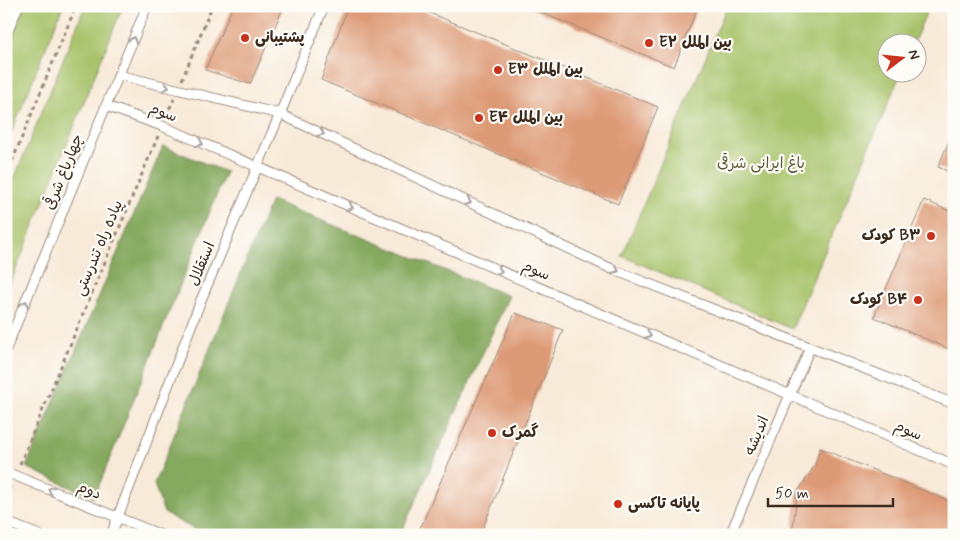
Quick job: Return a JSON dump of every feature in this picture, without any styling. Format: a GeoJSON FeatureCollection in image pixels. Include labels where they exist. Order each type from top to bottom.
{"type":"FeatureCollection","features":[{"type":"Feature","properties":{"kind":"lane"},"geometry":{"type":"LineString","coordinates":[[6,36],[18,6]]}},
{"type":"Feature","properties":{"kind":"lane","name":"چهارباغ شرقی"},"geometry":{"type":"LineString","coordinates":[[6,349],[147,6]]}},
{"type":"Feature","properties":{"kind":"lane","name":"استقلال"},"geometry":{"type":"LineString","coordinates":[[111,535],[201,300],[324,6]]}},
{"type":"Feature","properties":{"kind":"lane","name":"سوم"},"geometry":{"type":"LineString","coordinates":[[118,75],[280,114],[614,270],[954,404]]}},
{"type":"Feature","properties":{"kind":"lane","name":"سوم"},"geometry":{"type":"LineString","coordinates":[[106,106],[162,126],[954,465]]}},
{"type":"Feature","properties":{"kind":"lane","name":"اندیشه"},"geometry":{"type":"LineString","coordinates":[[730,535],[810,348]]}},
{"type":"Feature","properties":{"kind":"lane","name":"دوم"},"geometry":{"type":"LineString","coordinates":[[11,474],[161,535]]}},
{"type":"Feature","properties":{"kind":"lane"},"geometry":{"type":"LineString","coordinates":[[6,522],[40,535]]}},
{"type":"Feature","properties":{"kind":"path"},"geometry":{"type":"LineString","coordinates":[[6,176],[76,6]]}},
{"type":"Feature","properties":{"kind":"path","name":"پیاده راه تندرستی"},"geometry":{"type":"LineString","coordinates":[[6,498],[11,474],[178,90],[212,6]]}},
{"type":"Feature","properties":{"kind":"green space"},"geometry":{"type":"Polygon","coordinates":[[[24,6],[63,6],[6,146],[6,51],[24,6]]]}},
{"type":"Feature","properties":{"kind":"green space"},"geometry":{"type":"Polygon","coordinates":[[[85,6],[123,6],[6,294],[6,199],[85,6]]]}},
{"type":"Feature","properties":{"kind":"green space","name":"باغ ایرانی شرقی"},"geometry":{"type":"Polygon","coordinates":[[[727,6],[929,6],[918,32],[878,32],[878,82],[897,82],[792,329],[622,256],[727,6]]]}},
{"type":"Feature","properties":{"kind":"green space"},"geometry":{"type":"Polygon","coordinates":[[[163,146],[226,172],[94,498],[26,467],[163,146]]]}},
{"type":"Feature","properties":{"kind":"green space"},"geometry":{"type":"Polygon","coordinates":[[[271,200],[509,296],[400,535],[206,535],[164,513],[154,484],[271,200]]]}},
{"type":"Feature","properties":{"kind":"building","name":"پشتیبانی"},"geometry":{"type":"Polygon","coordinates":[[[233,6],[284,6],[250,84],[205,70],[233,6]]]}},
{"type":"Feature","properties":{"kind":"building"},"geometry":{"type":"Polygon","coordinates":[[[348,6],[413,6],[658,107],[618,204],[321,80],[348,6]]]}},
{"type":"Feature","properties":{"kind":"building","name":"E۲ بین الملل"},"geometry":{"type":"Polygon","coordinates":[[[525,6],[698,6],[674,67],[525,6]]]}},
{"type":"Feature","properties":{"kind":"building"},"geometry":{"type":"Polygon","coordinates":[[[954,129],[954,174],[938,167],[954,129]]]}},
{"type":"Feature","properties":{"kind":"building","name":"کودک B۴"},"geometry":{"type":"Polygon","coordinates":[[[924,200],[954,213],[954,351],[874,317],[924,200]]]}},
{"type":"Feature","properties":{"kind":"building","name":"گمرک"},"geometry":{"type":"Polygon","coordinates":[[[515,313],[563,330],[480,535],[417,535],[515,313]]]}},
{"type":"Feature","properties":{"kind":"building"},"geometry":{"type":"Polygon","coordinates":[[[820,448],[954,503],[954,535],[792,535],[797,493],[815,465],[820,448]]]}},
{"type":"Feature","properties":{"kind":"place","name":"پشتیبانی"},"geometry":{"type":"Point","coordinates":[245,38]}},
{"type":"Feature","properties":{"kind":"place","name":"E۲ بین الملل"},"geometry":{"type":"Point","coordinates":[649,43]}},
{"type":"Feature","properties":{"kind":"place","name":"E۳ بین الملل"},"geometry":{"type":"Point","coordinates":[498,70]}},
{"type":"Feature","properties":{"kind":"place","name":"E۴ بین الملل"},"geometry":{"type":"Point","coordinates":[479,118]}},
{"type":"Feature","properties":{"kind":"place","name":"کودک B۳"},"geometry":{"type":"Point","coordinates":[931,236]}},
{"type":"Feature","properties":{"kind":"place","name":"کودک B۴"},"geometry":{"type":"Point","coordinates":[918,300]}},
{"type":"Feature","properties":{"kind":"place","name":"گمرک"},"geometry":{"type":"Point","coordinates":[492,433]}},
{"type":"Feature","properties":{"kind":"place","name":"پایانه تاکسی"},"geometry":{"type":"Point","coordinates":[618,504]}}]}
